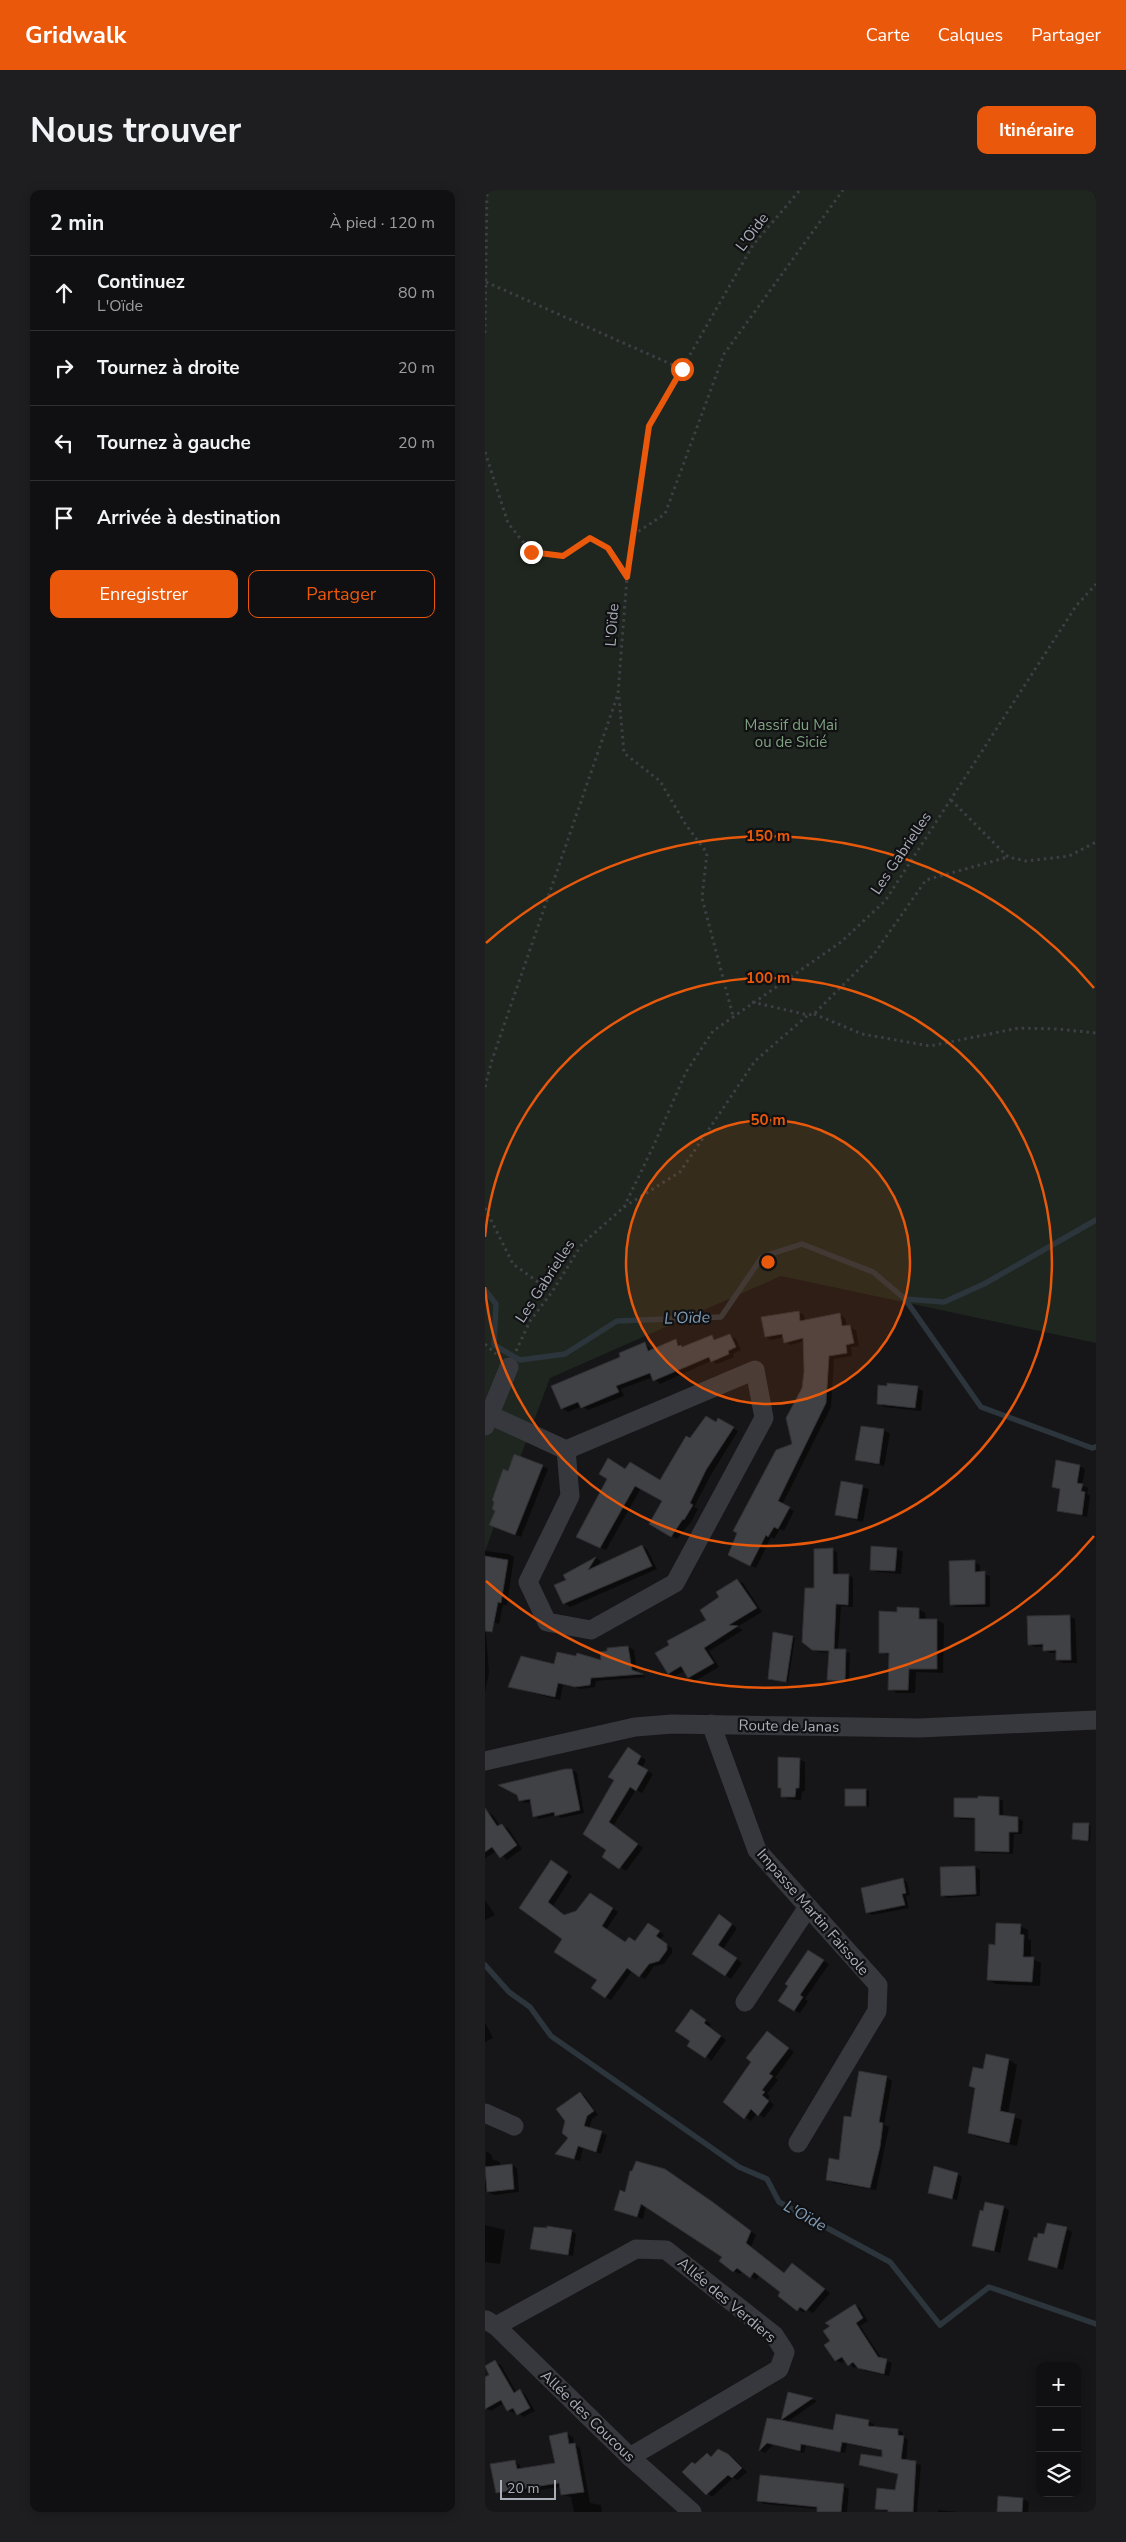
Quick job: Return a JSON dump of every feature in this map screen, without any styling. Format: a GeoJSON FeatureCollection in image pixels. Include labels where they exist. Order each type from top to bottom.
{"type":"FeatureCollection","features":[{"type":"Feature","properties":{"kind":"street"},"geometry":{"type":"LineString","coordinates":[[509,1367],[487,1420],[566,1450],[755,1370],[763,1418],[675,1583],[591,1630],[547,1622],[528,1582],[570,1496],[566,1450]]}},
{"type":"Feature","properties":{"kind":"street","name":"Route de Janas"},"geometry":{"type":"LineString","coordinates":[[485,1761],[635,1727],[711,1724],[919,1728],[1096,1720]]}},
{"type":"Feature","properties":{"kind":"street","name":"Impasse Martin Faissole"},"geometry":{"type":"LineString","coordinates":[[711,1724],[757,1850],[878,1985],[877,2011],[798,2143]]}},
{"type":"Feature","properties":{"kind":"street"},"geometry":{"type":"LineString","coordinates":[[745,2002],[808,1907]]}},
{"type":"Feature","properties":{"kind":"street"},"geometry":{"type":"LineString","coordinates":[[485,2113],[515,2126]]}},
{"type":"Feature","properties":{"kind":"street","name":"Allée des Verdiers"},"geometry":{"type":"LineString","coordinates":[[490,2323],[636,2249],[666,2250],[774,2335],[785,2352],[779,2369],[630,2457]]}},
{"type":"Feature","properties":{"kind":"street","name":"Allée des Coucous"},"geometry":{"type":"LineString","coordinates":[[490,2323],[630,2457],[692,2512]]}},
{"type":"Feature","properties":{"kind":"path"},"geometry":{"type":"LineString","coordinates":[[485,333],[487,190]]}},
{"type":"Feature","properties":{"kind":"path","name":"L'Oïde"},"geometry":{"type":"LineString","coordinates":[[485,1087],[495,1050],[618,694],[627,577],[649,426],[753,245],[801,190]]}},
{"type":"Feature","properties":{"kind":"path"},"geometry":{"type":"LineString","coordinates":[[633,535],[665,514],[724,354],[843,190]]}},
{"type":"Feature","properties":{"kind":"path"},"geometry":{"type":"LineString","coordinates":[[486,282],[682,369]]}},
{"type":"Feature","properties":{"kind":"path"},"geometry":{"type":"LineString","coordinates":[[485,452],[508,523],[531,552],[563,556],[590,538],[608,548],[627,577]]}},
{"type":"Feature","properties":{"kind":"path","name":"Les Gabrielles"},"geometry":{"type":"LineString","coordinates":[[509,1367],[530,1321],[552,1292],[582,1244],[624,1207],[686,1072],[713,1031],[752,1002],[841,942],[885,901],[1076,606],[1096,584]]}},
{"type":"Feature","properties":{"kind":"path"},"geometry":{"type":"LineString","coordinates":[[618,694],[624,753],[660,781],[685,825],[707,853],[702,898],[733,1016]]}},
{"type":"Feature","properties":{"kind":"path"},"geometry":{"type":"LineString","coordinates":[[951,800],[1008,857]]}},
{"type":"Feature","properties":{"kind":"path"},"geometry":{"type":"LineString","coordinates":[[814,1014],[874,954],[926,880],[1008,857],[1027,861],[1069,856],[1096,842]]}},
{"type":"Feature","properties":{"kind":"path"},"geometry":{"type":"LineString","coordinates":[[752,1002],[807,1015],[814,1014],[861,1034],[930,1046],[1019,1028],[1058,1029],[1096,1033]]}},
{"type":"Feature","properties":{"kind":"path"},"geometry":{"type":"LineString","coordinates":[[624,1207],[680,1172],[755,1061],[807,1015]]}},
{"type":"Feature","properties":{"kind":"path"},"geometry":{"type":"LineString","coordinates":[[485,1208],[513,1264],[552,1292]]}},
{"type":"Feature","properties":{"kind":"green space","name":"Massif du Mai ou de Sicié"},"geometry":{"type":"Polygon","coordinates":[[[485,190],[1096,190],[1096,1343],[781,1276],[550,1378],[485,1551],[485,190]]]}},
{"type":"Feature","properties":{"kind":"building"},"geometry":{"type":"Polygon","coordinates":[[[799,1311],[800,1321],[840,1313],[842,1326],[850,1325],[854,1343],[846,1345],[847,1353],[829,1356],[826,1403],[778,1501],[790,1507],[778,1529],[774,1527],[768,1537],[766,1535],[750,1566],[728,1555],[737,1533],[733,1531],[776,1450],[792,1444],[786,1418],[802,1388],[804,1371],[803,1338],[784,1343],[782,1334],[765,1337],[761,1317],[799,1311]]]}},
{"type":"Feature","properties":{"kind":"building"},"geometry":{"type":"Polygon","coordinates":[[[730,1334],[736,1347],[728,1351],[729,1354],[711,1362],[709,1357],[653,1381],[650,1373],[616,1386],[619,1392],[581,1408],[578,1402],[561,1409],[551,1386],[620,1357],[619,1353],[645,1342],[648,1351],[676,1339],[678,1346],[681,1345],[682,1347],[712,1335],[714,1340],[730,1334]]]}},
{"type":"Feature","properties":{"kind":"building"},"geometry":{"type":"Polygon","coordinates":[[[887,1383],[918,1386],[915,1408],[877,1404],[878,1385],[887,1386],[887,1383]]]}},
{"type":"Feature","properties":{"kind":"building"},"geometry":{"type":"Polygon","coordinates":[[[706,1416],[716,1422],[718,1418],[734,1427],[706,1470],[690,1503],[693,1505],[671,1537],[649,1524],[662,1501],[635,1486],[600,1548],[576,1537],[607,1479],[599,1474],[608,1458],[625,1469],[630,1462],[660,1480],[686,1436],[690,1438],[706,1416]]]}},
{"type":"Feature","properties":{"kind":"building"},"geometry":{"type":"Polygon","coordinates":[[[861,1426],[884,1429],[879,1464],[855,1460],[861,1426]]]}},
{"type":"Feature","properties":{"kind":"building"},"geometry":{"type":"Polygon","coordinates":[[[514,1454],[543,1465],[515,1535],[489,1525],[495,1511],[492,1509],[494,1502],[492,1500],[503,1469],[508,1471],[514,1454]]]}},
{"type":"Feature","properties":{"kind":"building"},"geometry":{"type":"Polygon","coordinates":[[[1056,1460],[1080,1465],[1077,1483],[1083,1484],[1081,1491],[1085,1492],[1082,1515],[1057,1511],[1060,1489],[1052,1487],[1056,1460]]]}},
{"type":"Feature","properties":{"kind":"building"},"geometry":{"type":"Polygon","coordinates":[[[841,1481],[863,1485],[857,1519],[835,1515],[841,1481]]]}},
{"type":"Feature","properties":{"kind":"building"},"geometry":{"type":"Polygon","coordinates":[[[642,1545],[652,1566],[563,1604],[554,1585],[566,1580],[563,1575],[596,1557],[588,1570],[642,1545]]]}},
{"type":"Feature","properties":{"kind":"building"},"geometry":{"type":"Polygon","coordinates":[[[871,1546],[897,1548],[895,1571],[870,1570],[871,1546]]]}},
{"type":"Feature","properties":{"kind":"building"},"geometry":{"type":"Polygon","coordinates":[[[833,1548],[833,1574],[849,1574],[848,1605],[836,1604],[834,1649],[846,1649],[845,1681],[827,1680],[829,1651],[812,1650],[802,1642],[805,1588],[814,1588],[814,1549],[833,1548]]]}},
{"type":"Feature","properties":{"kind":"building"},"geometry":{"type":"Polygon","coordinates":[[[485,1556],[508,1560],[501,1603],[498,1602],[492,1632],[485,1631],[485,1556]]]}},
{"type":"Feature","properties":{"kind":"building"},"geometry":{"type":"Polygon","coordinates":[[[975,1560],[975,1572],[985,1571],[985,1604],[950,1605],[949,1561],[975,1560]]]}},
{"type":"Feature","properties":{"kind":"building"},"geometry":{"type":"Polygon","coordinates":[[[737,1579],[757,1608],[729,1625],[738,1626],[704,1648],[714,1663],[688,1678],[681,1666],[668,1674],[655,1653],[669,1645],[667,1641],[706,1620],[700,1610],[719,1597],[716,1592],[737,1579]]]}},
{"type":"Feature","properties":{"kind":"building"},"geometry":{"type":"Polygon","coordinates":[[[897,1607],[919,1608],[919,1619],[937,1619],[937,1669],[909,1669],[908,1690],[888,1690],[889,1653],[879,1653],[879,1611],[897,1612],[897,1607]]]}},
{"type":"Feature","properties":{"kind":"building"},"geometry":{"type":"Polygon","coordinates":[[[1070,1615],[1071,1660],[1056,1660],[1056,1650],[1043,1651],[1043,1644],[1028,1645],[1027,1616],[1070,1615]]]}},
{"type":"Feature","properties":{"kind":"building"},"geometry":{"type":"Polygon","coordinates":[[[773,1632],[793,1636],[786,1682],[768,1679],[773,1632]]]}},
{"type":"Feature","properties":{"kind":"building"},"geometry":{"type":"Polygon","coordinates":[[[628,1646],[632,1670],[643,1674],[591,1678],[590,1685],[575,1687],[558,1683],[555,1697],[508,1687],[521,1656],[554,1664],[557,1652],[576,1656],[577,1653],[601,1660],[600,1652],[607,1651],[607,1648],[628,1646]]]}},
{"type":"Feature","properties":{"kind":"building"},"geometry":{"type":"Polygon","coordinates":[[[628,1747],[641,1756],[637,1764],[648,1770],[636,1791],[630,1787],[609,1822],[638,1844],[619,1869],[602,1857],[606,1850],[583,1834],[614,1780],[608,1777],[628,1747]]]}},
{"type":"Feature","properties":{"kind":"building"},"geometry":{"type":"Polygon","coordinates":[[[778,1757],[800,1758],[799,1788],[796,1788],[795,1797],[781,1797],[781,1788],[778,1788],[778,1757]]]}},
{"type":"Feature","properties":{"kind":"building"},"geometry":{"type":"Polygon","coordinates":[[[572,1769],[580,1810],[555,1816],[554,1812],[533,1817],[530,1799],[519,1801],[517,1795],[498,1785],[572,1769]]]}},
{"type":"Feature","properties":{"kind":"building"},"geometry":{"type":"Polygon","coordinates":[[[845,1789],[866,1789],[866,1806],[845,1806],[845,1789]]]}},
{"type":"Feature","properties":{"kind":"building"},"geometry":{"type":"Polygon","coordinates":[[[978,1796],[999,1797],[999,1815],[1018,1817],[1018,1832],[1009,1832],[1009,1852],[975,1851],[975,1818],[954,1817],[954,1798],[978,1798],[978,1796]]]}},
{"type":"Feature","properties":{"kind":"building"},"geometry":{"type":"Polygon","coordinates":[[[485,1808],[497,1826],[502,1824],[517,1845],[500,1858],[492,1847],[485,1852],[485,1808]]]}},
{"type":"Feature","properties":{"kind":"building"},"geometry":{"type":"Polygon","coordinates":[[[1073,1823],[1089,1823],[1088,1841],[1072,1839],[1073,1823]]]}},
{"type":"Feature","properties":{"kind":"building"},"geometry":{"type":"Polygon","coordinates":[[[551,1860],[568,1872],[548,1902],[564,1915],[576,1911],[590,1893],[613,1908],[602,1926],[625,1942],[629,1937],[635,1941],[648,1923],[660,1931],[656,1936],[667,1944],[667,1950],[659,1961],[649,1964],[639,1977],[627,1968],[605,1998],[591,1988],[597,1980],[554,1952],[562,1939],[519,1908],[551,1860]]]}},
{"type":"Feature","properties":{"kind":"building"},"geometry":{"type":"Polygon","coordinates":[[[975,1866],[976,1894],[941,1896],[940,1867],[975,1866]]]}},
{"type":"Feature","properties":{"kind":"building"},"geometry":{"type":"Polygon","coordinates":[[[903,1878],[906,1893],[902,1894],[905,1905],[866,1913],[861,1888],[903,1878]]]}},
{"type":"Feature","properties":{"kind":"building"},"geometry":{"type":"Polygon","coordinates":[[[719,1914],[732,1924],[718,1945],[737,1958],[725,1976],[692,1954],[719,1914]]]}},
{"type":"Feature","properties":{"kind":"building"},"geometry":{"type":"Polygon","coordinates":[[[996,1923],[1021,1924],[1020,1934],[1024,1935],[1023,1957],[1034,1957],[1032,1982],[987,1980],[989,1944],[995,1945],[996,1923]]]}},
{"type":"Feature","properties":{"kind":"building"},"geometry":{"type":"Polygon","coordinates":[[[808,1950],[824,1960],[800,1995],[803,1997],[794,2011],[778,2001],[788,1986],[785,1984],[808,1950]]]}},
{"type":"Feature","properties":{"kind":"building"},"geometry":{"type":"Polygon","coordinates":[[[691,2009],[706,2020],[704,2023],[721,2036],[705,2058],[687,2046],[690,2041],[675,2031],[691,2009]]]}},
{"type":"Feature","properties":{"kind":"building"},"geometry":{"type":"Polygon","coordinates":[[[767,2031],[789,2048],[769,2074],[773,2076],[762,2090],[765,2092],[762,2095],[769,2101],[758,2116],[751,2109],[744,2119],[723,2102],[751,2062],[746,2058],[767,2031]]]}},
{"type":"Feature","properties":{"kind":"building"},"geometry":{"type":"Polygon","coordinates":[[[986,2054],[1009,2059],[1000,2111],[1015,2114],[1009,2143],[968,2133],[975,2088],[969,2086],[973,2067],[983,2069],[986,2054]]]}},
{"type":"Feature","properties":{"kind":"building"},"geometry":{"type":"Polygon","coordinates":[[[859,2071],[887,2076],[879,2122],[883,2123],[880,2147],[870,2188],[826,2180],[829,2158],[839,2160],[844,2116],[851,2117],[859,2071]]]}},
{"type":"Feature","properties":{"kind":"building"},"geometry":{"type":"Polygon","coordinates":[[[580,2092],[594,2111],[587,2116],[584,2126],[602,2131],[596,2152],[578,2146],[574,2159],[555,2154],[568,2138],[562,2133],[565,2121],[556,2109],[580,2092]]]}},
{"type":"Feature","properties":{"kind":"building"},"geometry":{"type":"Polygon","coordinates":[[[636,2161],[665,2169],[751,2231],[746,2243],[784,2273],[792,2263],[825,2289],[806,2311],[800,2307],[797,2311],[778,2296],[780,2292],[754,2272],[750,2278],[737,2268],[733,2272],[719,2261],[722,2257],[641,2204],[637,2217],[614,2210],[620,2190],[625,2192],[630,2171],[632,2171],[636,2161]]]}},
{"type":"Feature","properties":{"kind":"building"},"geometry":{"type":"Polygon","coordinates":[[[512,2164],[514,2189],[487,2192],[485,2167],[512,2164]]]}},
{"type":"Feature","properties":{"kind":"building"},"geometry":{"type":"Polygon","coordinates":[[[934,2166],[958,2173],[952,2199],[928,2193],[934,2166]]]}},
{"type":"Feature","properties":{"kind":"building"},"geometry":{"type":"Polygon","coordinates":[[[985,2202],[1004,2206],[994,2251],[972,2246],[980,2210],[983,2211],[985,2202]]]}},
{"type":"Feature","properties":{"kind":"building"},"geometry":{"type":"Polygon","coordinates":[[[1047,2223],[1067,2227],[1057,2268],[1028,2260],[1034,2237],[1037,2238],[1038,2233],[1044,2234],[1047,2223]]]}},
{"type":"Feature","properties":{"kind":"building"},"geometry":{"type":"Polygon","coordinates":[[[547,2226],[572,2230],[568,2255],[530,2249],[534,2227],[547,2228],[547,2226]]]}},
{"type":"Feature","properties":{"kind":"building"},"geometry":{"type":"Polygon","coordinates":[[[855,2304],[863,2318],[856,2323],[878,2357],[887,2359],[884,2374],[858,2368],[853,2362],[848,2366],[842,2357],[835,2361],[824,2345],[830,2341],[823,2331],[830,2326],[825,2323],[855,2304]]]}},
{"type":"Feature","properties":{"kind":"building"},"geometry":{"type":"Polygon","coordinates":[[[495,2360],[514,2393],[520,2389],[530,2408],[517,2415],[513,2408],[507,2411],[501,2400],[485,2409],[485,2377],[489,2375],[485,2366],[495,2360]]]}},
{"type":"Feature","properties":{"kind":"building"},"geometry":{"type":"Polygon","coordinates":[[[788,2392],[813,2398],[781,2420],[788,2392]]]}},
{"type":"Feature","properties":{"kind":"building"},"geometry":{"type":"Polygon","coordinates":[[[836,2414],[869,2420],[868,2426],[898,2429],[898,2435],[904,2436],[901,2459],[916,2461],[913,2512],[888,2512],[888,2510],[875,2509],[877,2488],[895,2490],[898,2474],[859,2465],[861,2454],[882,2457],[882,2450],[842,2442],[840,2452],[801,2444],[800,2451],[767,2443],[759,2451],[767,2418],[833,2430],[836,2414]]]}},
{"type":"Feature","properties":{"kind":"building"},"geometry":{"type":"Polygon","coordinates":[[[567,2432],[569,2444],[575,2443],[584,2492],[561,2495],[559,2483],[496,2493],[490,2464],[515,2460],[517,2469],[555,2463],[549,2436],[567,2432]]]}},
{"type":"Feature","properties":{"kind":"building"},"geometry":{"type":"Polygon","coordinates":[[[718,2449],[728,2454],[742,2468],[732,2478],[728,2475],[706,2495],[682,2472],[692,2462],[695,2464],[707,2453],[711,2457],[718,2449]]]}},
{"type":"Feature","properties":{"kind":"building"},"geometry":{"type":"Polygon","coordinates":[[[760,2475],[844,2484],[841,2512],[817,2512],[817,2507],[757,2501],[760,2475]]]}},
{"type":"Feature","properties":{"kind":"building"},"geometry":{"type":"Polygon","coordinates":[[[998,2496],[1023,2498],[1022,2512],[997,2512],[998,2496]]]}},
{"type":"Feature","properties":{"kind":"waterway","name":"L'Oïde"},"geometry":{"type":"LineString","coordinates":[[905,1299],[944,1302],[984,1284],[1096,1220]]}},
{"type":"Feature","properties":{"kind":"waterway","name":"L'Oïde"},"geometry":{"type":"LineString","coordinates":[[485,1290],[496,1304],[494,1345],[520,1360],[565,1354],[617,1321],[721,1317],[762,1257],[802,1244],[873,1272],[905,1299],[981,1407],[1092,1448],[1096,1447]]}},
{"type":"Feature","properties":{"kind":"waterway","name":"L'Oïde"},"geometry":{"type":"LineString","coordinates":[[485,1965],[509,1992],[530,2007],[551,2036],[739,2167],[767,2179],[779,2202],[890,2262],[940,2325],[989,2287],[1096,2324]]}},
{"type":"Feature","properties":{"kind":"route"},"geometry":{"type":"LineString","coordinates":[[531,552],[563,556],[590,538],[608,548],[627,577],[649,426],[682,369]]}}]}
